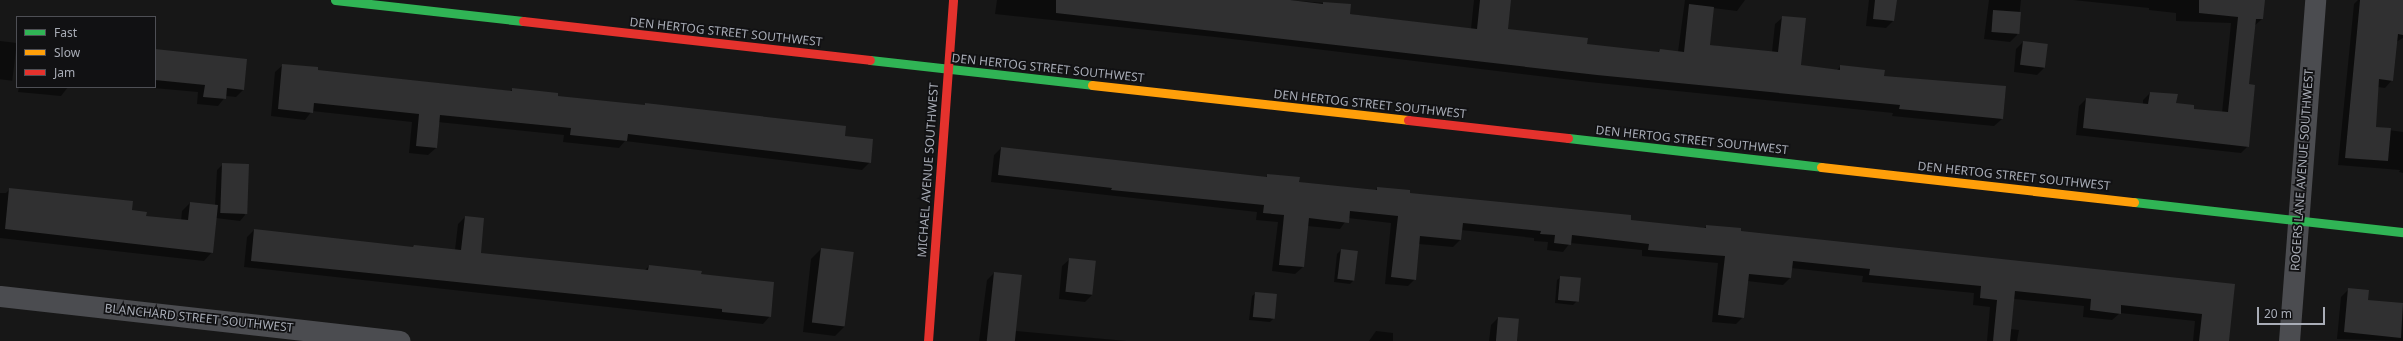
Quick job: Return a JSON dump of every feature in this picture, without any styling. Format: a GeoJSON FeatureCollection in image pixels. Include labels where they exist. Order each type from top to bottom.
{"type":"FeatureCollection","features":[{"type":"Feature","properties":{"kind":"street","name":"DEN HERTOG STREET SOUTHWEST"},"geometry":{"type":"LineString","coordinates":[[335,0],[2403,232]]}},
{"type":"Feature","properties":{"kind":"street","name":"MICHAEL AVENUE SOUTHWEST"},"geometry":{"type":"LineString","coordinates":[[928,341],[953,0]]}},
{"type":"Feature","properties":{"kind":"street","name":"ROGERS LANE AVENUE SOUTHWEST"},"geometry":{"type":"LineString","coordinates":[[2289,341],[2315,0]]}},
{"type":"Feature","properties":{"kind":"street","name":"BLANCHARD STREET SOUTHWEST"},"geometry":{"type":"LineString","coordinates":[[0,296],[398,341]]}},
{"type":"Feature","properties":{"kind":"building"},"geometry":{"type":"Polygon","coordinates":[[[1056,0],[1290,0],[1323,4],[1323,2],[1351,4],[1350,14],[1477,29],[1480,0],[1511,0],[1508,29],[1588,38],[1587,44],[1659,52],[1660,49],[1684,52],[1689,4],[1714,7],[1710,45],[1778,52],[1782,16],[1806,18],[1801,65],[1840,70],[1840,65],[1885,70],[1884,76],[2006,86],[2003,119],[1899,109],[1900,105],[1597,75],[1056,13],[1056,0]]]}},
{"type":"Feature","properties":{"kind":"building"},"geometry":{"type":"Polygon","coordinates":[[[1875,0],[1897,0],[1894,21],[1873,19],[1875,0]]]}},
{"type":"Feature","properties":{"kind":"building"},"geometry":{"type":"Polygon","coordinates":[[[2199,0],[2265,0],[2263,19],[2256,19],[2249,84],[2255,85],[2249,147],[2083,128],[2086,98],[2148,104],[2150,92],[2178,94],[2176,103],[2194,105],[2194,109],[2228,112],[2238,17],[2199,13],[2199,0]]]}},
{"type":"Feature","properties":{"kind":"building"},"geometry":{"type":"Polygon","coordinates":[[[2360,0],[2403,0],[2403,35],[2398,34],[2393,81],[2379,79],[2376,127],[2391,128],[2388,161],[2345,158],[2360,0]]]}},
{"type":"Feature","properties":{"kind":"building"},"geometry":{"type":"Polygon","coordinates":[[[1993,10],[2021,12],[2019,34],[1991,32],[1993,10]]]}},
{"type":"Feature","properties":{"kind":"building"},"geometry":{"type":"Polygon","coordinates":[[[2023,41],[2048,44],[2045,68],[2020,65],[2023,41]]]}},
{"type":"Feature","properties":{"kind":"building"},"geometry":{"type":"Polygon","coordinates":[[[156,49],[247,59],[244,90],[227,88],[226,99],[203,97],[205,85],[156,80],[156,49]]]}},
{"type":"Feature","properties":{"kind":"building"},"geometry":{"type":"Polygon","coordinates":[[[282,64],[318,67],[318,70],[512,91],[512,88],[558,93],[558,96],[645,105],[645,103],[846,126],[845,136],[873,139],[871,163],[628,134],[627,141],[570,135],[571,128],[440,115],[437,148],[416,146],[419,114],[314,103],[313,113],[278,109],[282,64]]]}},
{"type":"Feature","properties":{"kind":"building"},"geometry":{"type":"Polygon","coordinates":[[[1001,147],[1267,177],[1267,174],[1300,177],[1299,182],[1377,190],[1377,187],[1410,190],[1410,193],[1631,215],[1631,220],[1706,228],[1706,225],[1741,228],[1741,231],[2235,284],[2229,341],[2199,341],[2202,314],[2121,305],[2121,314],[2090,310],[2091,299],[2015,291],[2010,341],[1993,341],[1997,300],[1980,298],[1981,286],[1869,275],[1870,269],[1793,261],[1791,278],[1749,274],[1744,318],[1718,315],[1725,256],[1648,250],[1649,244],[1572,235],[1571,245],[1554,243],[1555,235],[1540,234],[1541,231],[1463,223],[1461,240],[1420,236],[1416,280],[1391,277],[1398,216],[1350,211],[1349,223],[1309,218],[1304,267],[1279,265],[1284,215],[1263,213],[1264,205],[1111,190],[1112,188],[998,175],[1001,147]]]}},
{"type":"Feature","properties":{"kind":"building"},"geometry":{"type":"Polygon","coordinates":[[[222,163],[249,164],[247,214],[220,213],[222,163]]]}},
{"type":"Feature","properties":{"kind":"building"},"geometry":{"type":"Polygon","coordinates":[[[9,188],[133,201],[132,210],[147,212],[146,216],[188,220],[190,202],[218,205],[213,253],[5,229],[9,188]]]}},
{"type":"Feature","properties":{"kind":"building"},"geometry":{"type":"Polygon","coordinates":[[[465,216],[484,218],[481,253],[648,270],[649,265],[702,271],[701,274],[774,282],[771,317],[722,312],[722,309],[251,261],[254,229],[413,247],[414,245],[461,250],[465,216]]]}},
{"type":"Feature","properties":{"kind":"building"},"geometry":{"type":"Polygon","coordinates":[[[821,248],[854,252],[845,326],[812,322],[821,248]]]}},
{"type":"Feature","properties":{"kind":"building"},"geometry":{"type":"Polygon","coordinates":[[[1341,249],[1358,251],[1354,281],[1337,279],[1341,249]]]}},
{"type":"Feature","properties":{"kind":"building"},"geometry":{"type":"Polygon","coordinates":[[[1069,258],[1096,261],[1092,295],[1065,292],[1069,258]]]}},
{"type":"Feature","properties":{"kind":"building"},"geometry":{"type":"Polygon","coordinates":[[[994,272],[1022,275],[1015,341],[987,341],[994,272]]]}},
{"type":"Feature","properties":{"kind":"building"},"geometry":{"type":"Polygon","coordinates":[[[1560,276],[1581,278],[1579,302],[1558,300],[1560,276]]]}},
{"type":"Feature","properties":{"kind":"building"},"geometry":{"type":"Polygon","coordinates":[[[2348,288],[2369,290],[2368,300],[2403,303],[2401,338],[2344,332],[2348,288]]]}},
{"type":"Feature","properties":{"kind":"building"},"geometry":{"type":"Polygon","coordinates":[[[1255,292],[1277,294],[1275,319],[1253,317],[1255,292]]]}},
{"type":"Feature","properties":{"kind":"building"},"geometry":{"type":"Polygon","coordinates":[[[1498,317],[1519,319],[1517,341],[1496,341],[1498,317]]]}},
{"type":"Feature","properties":{"kind":"traffic: fast"},"geometry":{"type":"LineString","coordinates":[[335,0],[523,21]]}},
{"type":"Feature","properties":{"kind":"traffic: fast"},"geometry":{"type":"LineString","coordinates":[[870,60],[1092,85]]}},
{"type":"Feature","properties":{"kind":"traffic: fast"},"geometry":{"type":"LineString","coordinates":[[1568,138],[1821,167]]}},
{"type":"Feature","properties":{"kind":"traffic: fast"},"geometry":{"type":"LineString","coordinates":[[2134,202],[2403,232]]}},
{"type":"Feature","properties":{"kind":"traffic: slow"},"geometry":{"type":"LineString","coordinates":[[1092,85],[1408,120]]}},
{"type":"Feature","properties":{"kind":"traffic: slow"},"geometry":{"type":"LineString","coordinates":[[1821,167],[2134,202]]}},
{"type":"Feature","properties":{"kind":"traffic: jam"},"geometry":{"type":"LineString","coordinates":[[928,341],[953,0]]}},
{"type":"Feature","properties":{"kind":"traffic: jam"},"geometry":{"type":"LineString","coordinates":[[523,21],[870,60]]}},
{"type":"Feature","properties":{"kind":"traffic: jam"},"geometry":{"type":"LineString","coordinates":[[1408,120],[1568,138]]}}]}
